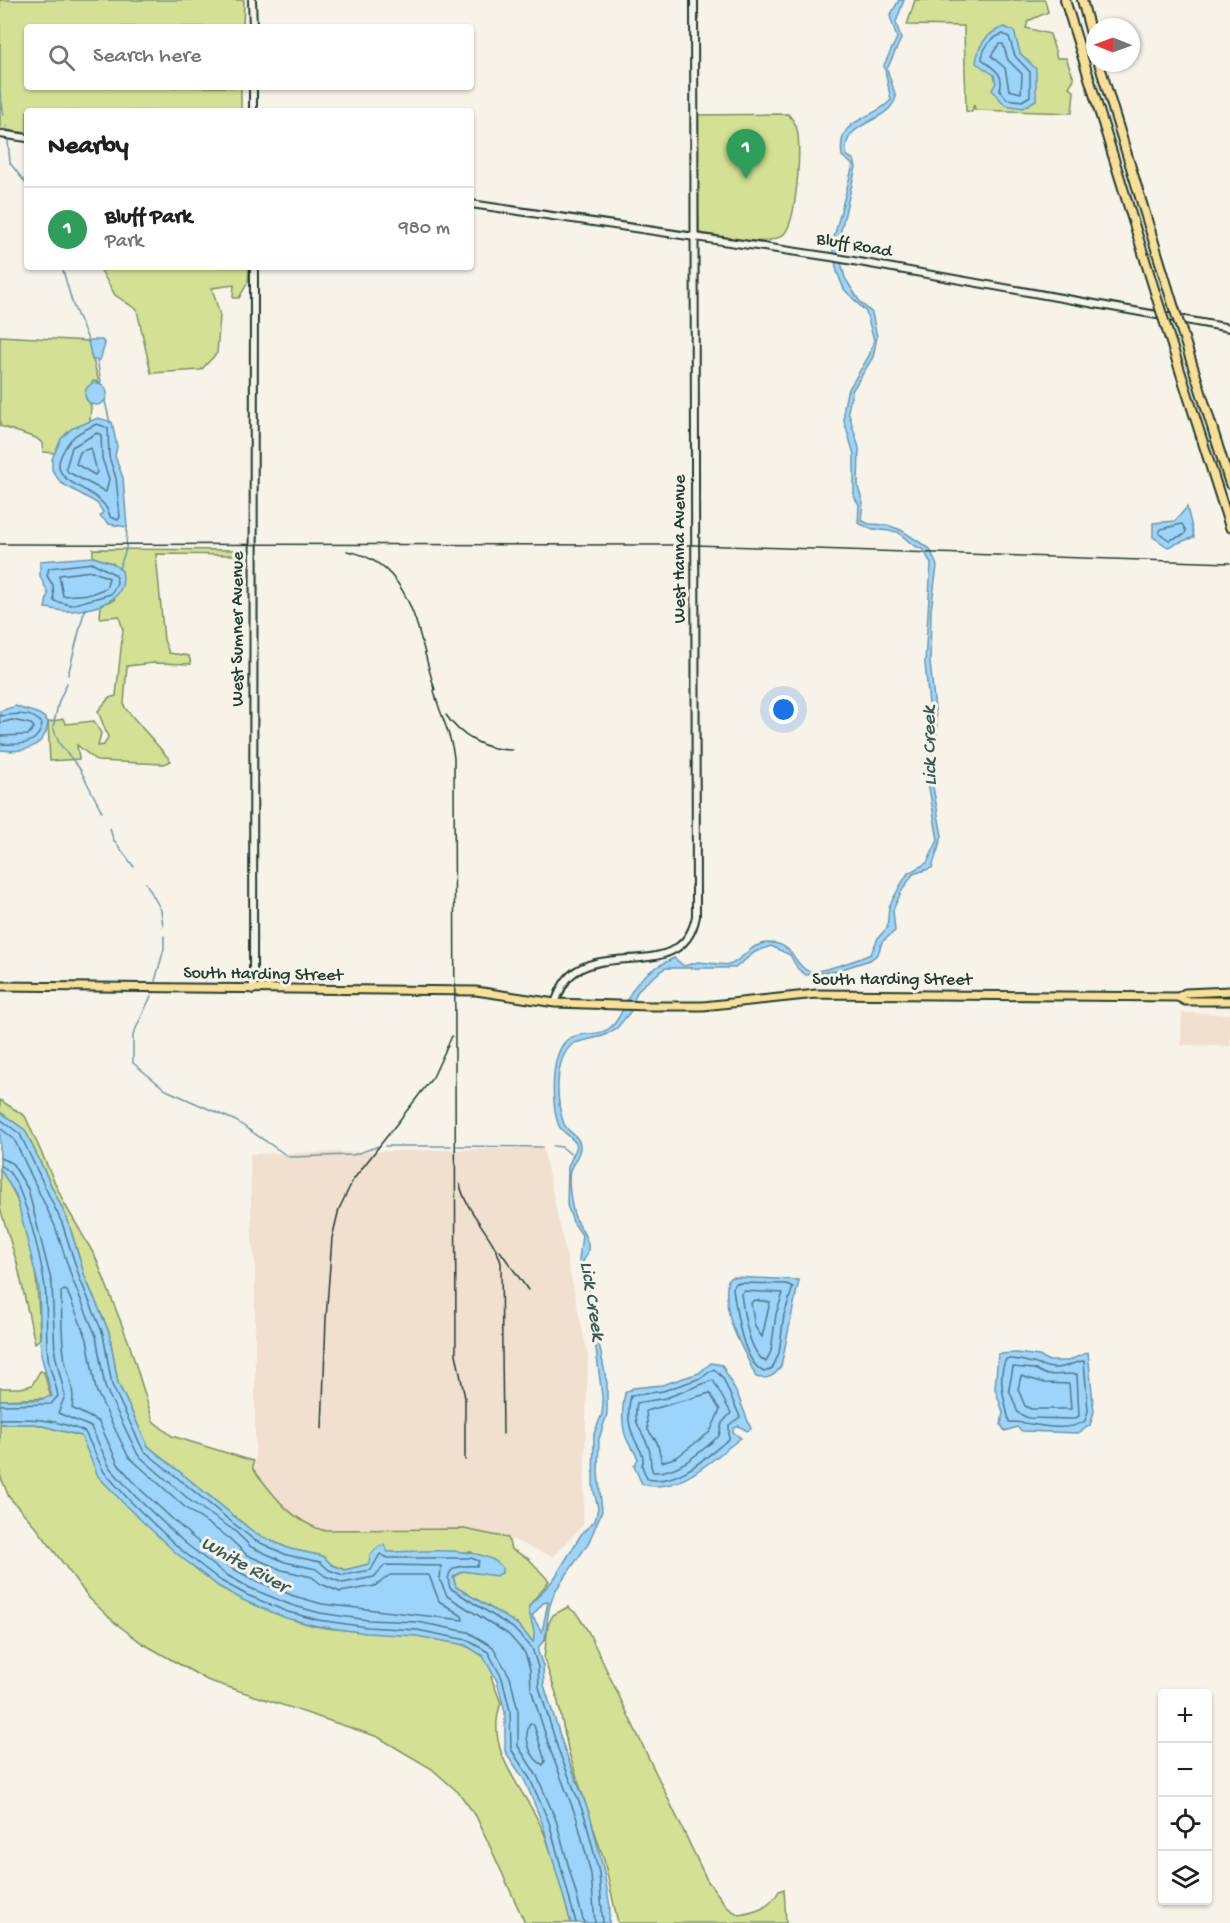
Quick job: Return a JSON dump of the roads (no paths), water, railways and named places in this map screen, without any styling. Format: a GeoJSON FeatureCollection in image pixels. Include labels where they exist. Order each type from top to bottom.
{"type":"FeatureCollection","features":[{"type":"Feature","properties":{"kind":"highway"},"geometry":{"type":"LineString","coordinates":[[1065,0],[1230,527]]}},
{"type":"Feature","properties":{"kind":"highway"},"geometry":{"type":"LineString","coordinates":[[1082,0],[1087,18]]}},
{"type":"Feature","properties":{"kind":"highway"},"geometry":{"type":"LineString","coordinates":[[1102,72],[1230,484]]}},
{"type":"Feature","properties":{"kind":"main road"},"geometry":{"type":"LineString","coordinates":[[252,0],[253,24]]}},
{"type":"Feature","properties":{"kind":"main road","name":"West Hanna Avenue"},"geometry":{"type":"LineString","coordinates":[[555,1003],[565,981],[579,969],[597,963],[668,953],[686,939],[696,919],[694,0]]}},
{"type":"Feature","properties":{"kind":"main road"},"geometry":{"type":"LineString","coordinates":[[253,90],[253,108]]}},
{"type":"Feature","properties":{"kind":"main road"},"geometry":{"type":"LineString","coordinates":[[0,134],[24,138]]}},
{"type":"Feature","properties":{"kind":"main road","name":"Bluff Road"},"geometry":{"type":"LineString","coordinates":[[474,204],[831,256],[1230,328]]}},
{"type":"Feature","properties":{"kind":"main road","name":"West Sumner Avenue"},"geometry":{"type":"LineString","coordinates":[[253,990],[254,270]]}},
{"type":"Feature","properties":{"kind":"main road","name":"South Harding Street"},"geometry":{"type":"LineString","coordinates":[[0,986],[476,992],[555,1003],[649,1006],[707,1005],[805,994],[1178,997],[1185,1001],[1230,1001]]}},
{"type":"Feature","properties":{"kind":"main road","name":"South Harding Street"},"geometry":{"type":"LineString","coordinates":[[1178,997],[1185,993],[1230,991]]}},
{"type":"Feature","properties":{"kind":"water"},"geometry":{"type":"Polygon","coordinates":[[[899,0],[904,0],[896,22],[901,39],[887,69],[896,97],[884,113],[858,128],[847,143],[846,155],[854,160],[856,167],[837,247],[845,278],[860,302],[872,313],[877,337],[873,357],[852,391],[848,411],[859,448],[858,487],[863,503],[861,520],[869,524],[887,525],[901,530],[930,549],[937,566],[931,610],[930,662],[937,728],[933,787],[942,836],[932,868],[913,874],[893,910],[895,931],[882,942],[878,954],[870,960],[836,971],[806,975],[798,969],[790,955],[771,946],[755,952],[735,968],[665,968],[641,987],[636,994],[631,1011],[617,1028],[603,1036],[574,1043],[562,1059],[558,1081],[561,1115],[564,1124],[578,1139],[580,1145],[570,1171],[570,1191],[575,1217],[587,1241],[587,1254],[583,1261],[591,1280],[595,1325],[607,1383],[607,1414],[599,1439],[598,1473],[602,1511],[588,1544],[555,1591],[549,1608],[545,1640],[539,1646],[538,1652],[543,1666],[544,1685],[564,1748],[590,1815],[610,1907],[609,1923],[571,1923],[543,1825],[525,1781],[505,1751],[505,1712],[497,1681],[483,1656],[465,1645],[416,1636],[366,1633],[317,1626],[286,1618],[245,1601],[218,1586],[176,1553],[126,1506],[98,1476],[81,1436],[35,1424],[0,1424],[0,1400],[39,1400],[52,1396],[41,1355],[39,1288],[16,1195],[0,1169],[0,1112],[25,1130],[68,1221],[85,1277],[109,1332],[118,1383],[148,1446],[256,1534],[290,1549],[323,1556],[332,1565],[345,1570],[369,1564],[370,1555],[378,1547],[384,1545],[388,1552],[465,1552],[493,1560],[502,1567],[502,1573],[496,1576],[463,1571],[453,1577],[456,1587],[517,1624],[533,1642],[534,1633],[529,1606],[554,1579],[582,1533],[595,1521],[598,1508],[593,1487],[594,1434],[602,1414],[603,1404],[589,1293],[579,1261],[582,1235],[573,1222],[567,1205],[568,1167],[577,1146],[559,1126],[553,1093],[555,1066],[563,1044],[575,1036],[603,1032],[608,1029],[618,1018],[637,983],[654,969],[674,958],[684,966],[698,962],[729,965],[757,945],[769,943],[784,947],[803,968],[813,971],[839,966],[871,954],[878,938],[887,928],[889,907],[900,886],[908,873],[927,863],[938,840],[927,776],[931,725],[925,663],[931,564],[924,550],[913,545],[898,532],[872,529],[858,523],[859,505],[854,496],[854,454],[844,421],[844,407],[847,392],[869,356],[874,340],[866,312],[844,289],[837,272],[832,245],[853,165],[842,156],[845,133],[850,126],[891,100],[884,65],[897,38],[890,16],[899,0]],[[548,1602],[543,1603],[532,1616],[542,1632],[548,1602]]]}},
{"type":"Feature","properties":{"kind":"water"},"geometry":{"type":"Polygon","coordinates":[[[1004,27],[1014,31],[1020,53],[1036,69],[1036,100],[1023,108],[1005,105],[992,90],[996,83],[994,75],[976,63],[984,40],[1004,27]]]}},
{"type":"Feature","properties":{"kind":"water"},"geometry":{"type":"Polygon","coordinates":[[[102,340],[105,344],[100,360],[92,360],[88,341],[102,340]]]}},
{"type":"Feature","properties":{"kind":"water"},"geometry":{"type":"Polygon","coordinates":[[[96,383],[104,386],[107,394],[104,402],[96,405],[88,402],[85,394],[88,386],[96,383]]]}},
{"type":"Feature","properties":{"kind":"water"},"geometry":{"type":"Polygon","coordinates":[[[98,418],[112,422],[117,447],[115,456],[123,478],[127,527],[109,524],[100,516],[103,512],[97,503],[61,483],[52,470],[52,459],[61,439],[71,429],[98,418]]]}},
{"type":"Feature","properties":{"kind":"water"},"geometry":{"type":"Polygon","coordinates":[[[1187,507],[1194,537],[1168,547],[1153,537],[1153,523],[1175,521],[1187,507]]]}},
{"type":"Feature","properties":{"kind":"water"},"geometry":{"type":"Polygon","coordinates":[[[93,557],[112,563],[122,571],[123,581],[115,596],[108,602],[81,610],[65,611],[45,608],[48,593],[40,576],[40,561],[93,557]]]}},
{"type":"Feature","properties":{"kind":"water"},"geometry":{"type":"Polygon","coordinates":[[[16,706],[45,718],[48,722],[46,731],[43,738],[32,747],[17,751],[0,750],[0,711],[16,706]]]}},
{"type":"Feature","properties":{"kind":"water"},"geometry":{"type":"Polygon","coordinates":[[[732,1277],[799,1280],[781,1366],[771,1376],[756,1377],[734,1331],[727,1307],[728,1279],[732,1277]]]}},
{"type":"Feature","properties":{"kind":"water"},"geometry":{"type":"Polygon","coordinates":[[[1088,1352],[1094,1412],[1090,1425],[1078,1433],[1022,1431],[1017,1427],[1005,1431],[1001,1425],[1003,1412],[995,1389],[998,1354],[1017,1353],[1039,1356],[1049,1361],[1068,1361],[1088,1352]]]}},
{"type":"Feature","properties":{"kind":"water"},"geometry":{"type":"Polygon","coordinates":[[[711,1363],[722,1365],[739,1398],[751,1429],[747,1431],[739,1426],[734,1428],[733,1432],[741,1438],[683,1480],[656,1486],[642,1484],[634,1466],[638,1459],[627,1441],[623,1428],[625,1393],[633,1388],[662,1385],[699,1373],[711,1363]]]}},
{"type":"Feature","properties":{"kind":"waterway"},"geometry":{"type":"LineString","coordinates":[[0,93],[4,115]]}},
{"type":"Feature","properties":{"kind":"waterway"},"geometry":{"type":"LineString","coordinates":[[6,126],[7,130]]}},
{"type":"Feature","properties":{"kind":"waterway"},"geometry":{"type":"LineString","coordinates":[[8,141],[10,163],[24,181]]}},
{"type":"Feature","properties":{"kind":"waterway"},"geometry":{"type":"LineString","coordinates":[[63,270],[73,305],[89,342]]}},
{"type":"Feature","properties":{"kind":"waterway"},"geometry":{"type":"LineString","coordinates":[[97,360],[101,382]]}},
{"type":"Feature","properties":{"kind":"waterway"},"geometry":{"type":"LineString","coordinates":[[105,401],[110,423]]}},
{"type":"Feature","properties":{"kind":"waterway"},"geometry":{"type":"LineString","coordinates":[[119,569],[126,549],[127,527]]}},
{"type":"Feature","properties":{"kind":"waterway"},"geometry":{"type":"LineString","coordinates":[[68,675],[85,608]]}},
{"type":"Feature","properties":{"kind":"waterway"},"geometry":{"type":"LineString","coordinates":[[67,683],[59,701],[53,727],[59,743],[80,769],[102,812]]}},
{"type":"Feature","properties":{"kind":"waterway"},"geometry":{"type":"LineString","coordinates":[[110,828],[113,839],[134,867]]}},
{"type":"Feature","properties":{"kind":"waterway"},"geometry":{"type":"LineString","coordinates":[[146,883],[161,910],[163,926]]}},
{"type":"Feature","properties":{"kind":"waterway"},"geometry":{"type":"LineString","coordinates":[[155,981],[164,949],[164,936]]}},
{"type":"Feature","properties":{"kind":"waterway"},"geometry":{"type":"LineString","coordinates":[[151,996],[133,1035],[133,1063],[166,1090],[236,1121],[289,1157],[353,1155],[379,1146]]}},
{"type":"Feature","properties":{"kind":"waterway"},"geometry":{"type":"LineString","coordinates":[[385,1146],[451,1146]]}},
{"type":"Feature","properties":{"kind":"waterway"},"geometry":{"type":"LineString","coordinates":[[457,1146],[542,1147]]}},
{"type":"Feature","properties":{"kind":"waterway"},"geometry":{"type":"LineString","coordinates":[[553,1146],[562,1147],[573,1156]]}},
{"type":"Feature","properties":{"kind":"railway"},"geometry":{"type":"LineString","coordinates":[[0,544],[695,545],[1230,563]]}},
{"type":"Feature","properties":{"kind":"railway"},"geometry":{"type":"LineString","coordinates":[[347,551],[369,558],[387,570],[400,586],[410,605],[435,690]]}},
{"type":"Feature","properties":{"kind":"railway"},"geometry":{"type":"LineString","coordinates":[[433,685],[453,748],[454,758],[456,1354],[465,1398],[465,1460]]}},
{"type":"Feature","properties":{"kind":"railway"},"geometry":{"type":"LineString","coordinates":[[446,715],[459,730],[474,741],[492,748],[512,750]]}},
{"type":"Feature","properties":{"kind":"railway"},"geometry":{"type":"LineString","coordinates":[[322,1429],[332,1238],[339,1209],[353,1180],[433,1077],[452,1036]]}},
{"type":"Feature","properties":{"kind":"railway"},"geometry":{"type":"LineString","coordinates":[[460,1184],[468,1205],[492,1242],[501,1263],[503,1434]]}},
{"type":"Feature","properties":{"kind":"railway"},"geometry":{"type":"LineString","coordinates":[[500,1251],[528,1290]]}},
{"type":"Feature","properties":{"kind":"place","name":"Bluff Park"},"geometry":{"type":"Point","coordinates":[746,179]}},
{"type":"Feature","properties":{"kind":"water label","name":"Lick Creek"},"geometry":{"type":"Point","coordinates":[931,746]}},
{"type":"Feature","properties":{"kind":"water label","name":"Lick Creek"},"geometry":{"type":"Point","coordinates":[591,1301]}},
{"type":"Feature","properties":{"kind":"water label","name":"White River"},"geometry":{"type":"Point","coordinates":[244,1566]}}]}
